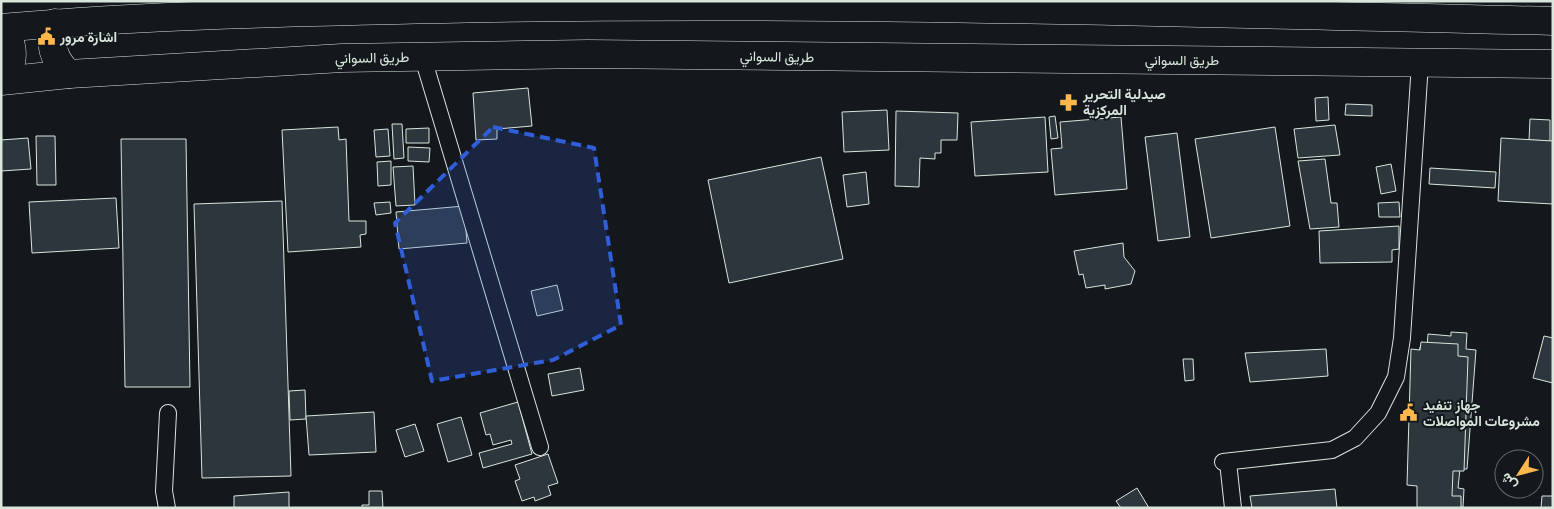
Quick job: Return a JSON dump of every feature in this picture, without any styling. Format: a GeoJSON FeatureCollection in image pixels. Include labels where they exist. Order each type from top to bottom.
{"type":"FeatureCollection","features":[{"type":"Feature","properties":{"kind":"highway"},"geometry":{"type":"LineString","coordinates":[[1,80],[11,64],[13,54],[11,44],[1,29],[55,23],[283,12],[591,3],[1553,21]]}},
{"type":"Feature","properties":{"kind":"highway"},"geometry":{"type":"LineString","coordinates":[[55,23],[52,42],[53,51],[62,68],[69,74]]}},
{"type":"Feature","properties":{"kind":"highway","name":"طريق السواني"},"geometry":{"type":"LineString","coordinates":[[1,80],[69,74],[342,58],[588,54],[1553,64]]}},
{"type":"Feature","properties":{"kind":"street"},"geometry":{"type":"LineString","coordinates":[[422,58],[540,447]]}},
{"type":"Feature","properties":{"kind":"street"},"geometry":{"type":"LineString","coordinates":[[1233,508],[1225,462],[1332,450],[1355,438],[1367,427],[1378,413],[1396,376],[1402,338],[1420,62]]}},
{"type":"Feature","properties":{"kind":"street"},"geometry":{"type":"LineString","coordinates":[[167,508],[164,491],[168,413]]}},
{"type":"Feature","properties":{"kind":"highlighted area"},"geometry":{"type":"Polygon","coordinates":[[[493,127],[594,148],[621,325],[553,360],[432,381],[395,223],[493,127]]]}},
{"type":"Feature","properties":{"kind":"building"},"geometry":{"type":"Polygon","coordinates":[[[528,88],[532,126],[497,129],[497,139],[476,140],[473,93],[528,88]]]}},
{"type":"Feature","properties":{"kind":"building"},"geometry":{"type":"Polygon","coordinates":[[[1328,97],[1329,120],[1316,121],[1315,98],[1328,97]]]}},
{"type":"Feature","properties":{"kind":"building"},"geometry":{"type":"Polygon","coordinates":[[[1346,104],[1372,105],[1372,116],[1345,115],[1346,104]]]}},
{"type":"Feature","properties":{"kind":"building"},"geometry":{"type":"Polygon","coordinates":[[[887,110],[889,150],[844,152],[842,112],[887,110]]]}},
{"type":"Feature","properties":{"kind":"building"},"geometry":{"type":"Polygon","coordinates":[[[896,111],[958,113],[957,140],[941,140],[941,153],[935,153],[935,159],[920,158],[919,187],[895,186],[896,111]]]}},
{"type":"Feature","properties":{"kind":"building"},"geometry":{"type":"Polygon","coordinates":[[[1055,116],[1058,138],[1051,139],[1049,117],[1055,116]]]}},
{"type":"Feature","properties":{"kind":"building"},"geometry":{"type":"Polygon","coordinates":[[[1045,117],[1048,172],[975,176],[971,122],[1045,117]]]}},
{"type":"Feature","properties":{"kind":"building"},"geometry":{"type":"Polygon","coordinates":[[[1121,117],[1127,189],[1055,195],[1051,149],[1062,148],[1060,122],[1121,117]]]}},
{"type":"Feature","properties":{"kind":"building"},"geometry":{"type":"Polygon","coordinates":[[[1530,119],[1550,120],[1550,141],[1529,140],[1530,119]]]}},
{"type":"Feature","properties":{"kind":"building"},"geometry":{"type":"Polygon","coordinates":[[[392,124],[402,124],[404,158],[394,159],[392,124]]]}},
{"type":"Feature","properties":{"kind":"building"},"geometry":{"type":"Polygon","coordinates":[[[1335,125],[1340,155],[1298,158],[1294,129],[1335,125]]]}},
{"type":"Feature","properties":{"kind":"building"},"geometry":{"type":"Polygon","coordinates":[[[338,127],[339,140],[346,139],[349,221],[366,221],[366,234],[360,235],[361,247],[288,252],[282,130],[338,127]]]}},
{"type":"Feature","properties":{"kind":"building"},"geometry":{"type":"Polygon","coordinates":[[[1275,127],[1290,226],[1211,238],[1195,139],[1275,127]]]}},
{"type":"Feature","properties":{"kind":"building"},"geometry":{"type":"Polygon","coordinates":[[[429,128],[429,143],[406,143],[406,129],[429,128]]]}},
{"type":"Feature","properties":{"kind":"building"},"geometry":{"type":"Polygon","coordinates":[[[388,129],[390,156],[376,157],[374,130],[388,129]]]}},
{"type":"Feature","properties":{"kind":"building"},"geometry":{"type":"Polygon","coordinates":[[[1177,133],[1190,237],[1158,241],[1145,137],[1177,133]]]}},
{"type":"Feature","properties":{"kind":"building"},"geometry":{"type":"Polygon","coordinates":[[[36,136],[55,136],[56,185],[37,185],[36,136]]]}},
{"type":"Feature","properties":{"kind":"building"},"geometry":{"type":"Polygon","coordinates":[[[28,138],[31,169],[1,171],[1,140],[28,138]]]}},
{"type":"Feature","properties":{"kind":"building"},"geometry":{"type":"Polygon","coordinates":[[[1501,138],[1553,141],[1553,204],[1498,201],[1501,138]]]}},
{"type":"Feature","properties":{"kind":"building"},"geometry":{"type":"Polygon","coordinates":[[[121,139],[186,139],[190,387],[125,387],[121,139]]]}},
{"type":"Feature","properties":{"kind":"building"},"geometry":{"type":"Polygon","coordinates":[[[408,147],[430,148],[429,162],[408,161],[408,147]]]}},
{"type":"Feature","properties":{"kind":"building"},"geometry":{"type":"Polygon","coordinates":[[[821,157],[843,259],[729,283],[708,180],[821,157]]]}},
{"type":"Feature","properties":{"kind":"building"},"geometry":{"type":"Polygon","coordinates":[[[1325,159],[1331,203],[1337,203],[1339,227],[1310,229],[1298,161],[1325,159]]]}},
{"type":"Feature","properties":{"kind":"building"},"geometry":{"type":"Polygon","coordinates":[[[391,161],[391,185],[378,186],[377,162],[391,161]]]}},
{"type":"Feature","properties":{"kind":"building"},"geometry":{"type":"Polygon","coordinates":[[[1391,164],[1396,191],[1381,194],[1376,167],[1391,164]]]}},
{"type":"Feature","properties":{"kind":"building"},"geometry":{"type":"Polygon","coordinates":[[[413,166],[415,205],[396,206],[393,167],[413,166]]]}},
{"type":"Feature","properties":{"kind":"building"},"geometry":{"type":"Polygon","coordinates":[[[1430,168],[1496,172],[1495,188],[1429,184],[1430,168]]]}},
{"type":"Feature","properties":{"kind":"building"},"geometry":{"type":"Polygon","coordinates":[[[866,172],[869,204],[847,207],[843,175],[866,172]]]}},
{"type":"Feature","properties":{"kind":"building"},"geometry":{"type":"Polygon","coordinates":[[[116,198],[119,248],[32,253],[29,202],[116,198]]]}},
{"type":"Feature","properties":{"kind":"building"},"geometry":{"type":"Polygon","coordinates":[[[282,201],[291,476],[202,478],[194,204],[282,201]]]}},
{"type":"Feature","properties":{"kind":"building"},"geometry":{"type":"Polygon","coordinates":[[[390,202],[391,213],[376,215],[374,203],[390,202]]]}},
{"type":"Feature","properties":{"kind":"building"},"geometry":{"type":"Polygon","coordinates":[[[1399,202],[1400,217],[1379,217],[1378,203],[1399,202]]]}},
{"type":"Feature","properties":{"kind":"building"},"geometry":{"type":"Polygon","coordinates":[[[464,206],[467,243],[399,249],[396,212],[464,206]]]}},
{"type":"Feature","properties":{"kind":"building"},"geometry":{"type":"Polygon","coordinates":[[[1399,226],[1399,249],[1392,250],[1392,262],[1320,263],[1319,231],[1399,226]]]}},
{"type":"Feature","properties":{"kind":"building"},"geometry":{"type":"Polygon","coordinates":[[[1123,243],[1124,257],[1135,271],[1131,284],[1105,289],[1105,285],[1086,288],[1083,274],[1079,275],[1074,251],[1123,243]]]}},
{"type":"Feature","properties":{"kind":"building"},"geometry":{"type":"Polygon","coordinates":[[[557,285],[563,310],[537,316],[531,291],[557,285]]]}},
{"type":"Feature","properties":{"kind":"building"},"geometry":{"type":"Polygon","coordinates":[[[1451,332],[1467,333],[1466,349],[1476,350],[1467,469],[1460,469],[1458,488],[1464,489],[1463,507],[1425,506],[1427,477],[1416,476],[1420,417],[1413,416],[1420,347],[1427,348],[1428,334],[1451,336],[1451,332]]]}},
{"type":"Feature","properties":{"kind":"building"},"geometry":{"type":"Polygon","coordinates":[[[1544,336],[1553,338],[1553,383],[1533,378],[1544,336]]]}},
{"type":"Feature","properties":{"kind":"building"},"geometry":{"type":"Polygon","coordinates":[[[1421,342],[1458,344],[1458,356],[1468,357],[1464,471],[1453,471],[1452,496],[1461,496],[1461,508],[1417,508],[1417,486],[1407,485],[1411,349],[1420,350],[1421,342]]]}},
{"type":"Feature","properties":{"kind":"building"},"geometry":{"type":"Polygon","coordinates":[[[1326,349],[1328,376],[1250,382],[1245,353],[1326,349]]]}},
{"type":"Feature","properties":{"kind":"building"},"geometry":{"type":"Polygon","coordinates":[[[1183,359],[1193,359],[1194,380],[1185,381],[1183,359]]]}},
{"type":"Feature","properties":{"kind":"building"},"geometry":{"type":"Polygon","coordinates":[[[580,368],[584,390],[552,396],[548,374],[580,368]]]}},
{"type":"Feature","properties":{"kind":"building"},"geometry":{"type":"Polygon","coordinates":[[[305,390],[306,419],[290,420],[289,391],[305,390]]]}},
{"type":"Feature","properties":{"kind":"building"},"geometry":{"type":"Polygon","coordinates":[[[518,402],[532,454],[483,468],[479,453],[512,444],[511,440],[493,445],[490,434],[486,435],[480,413],[518,402]]]}},
{"type":"Feature","properties":{"kind":"building"},"geometry":{"type":"Polygon","coordinates":[[[374,412],[376,452],[309,455],[306,416],[374,412]]]}},
{"type":"Feature","properties":{"kind":"building"},"geometry":{"type":"Polygon","coordinates":[[[461,417],[472,455],[448,462],[437,424],[461,417]]]}},
{"type":"Feature","properties":{"kind":"building"},"geometry":{"type":"Polygon","coordinates":[[[415,424],[424,451],[405,457],[396,430],[415,424]]]}},
{"type":"Feature","properties":{"kind":"building"},"geometry":{"type":"Polygon","coordinates":[[[548,454],[558,483],[548,486],[551,495],[535,501],[534,497],[522,501],[515,481],[520,479],[515,465],[548,454]]]}},
{"type":"Feature","properties":{"kind":"building"},"geometry":{"type":"Polygon","coordinates":[[[1137,488],[1149,508],[1121,508],[1116,501],[1137,488]]]}},
{"type":"Feature","properties":{"kind":"building"},"geometry":{"type":"Polygon","coordinates":[[[1335,489],[1337,508],[1252,508],[1250,496],[1335,489]]]}},
{"type":"Feature","properties":{"kind":"building"},"geometry":{"type":"Polygon","coordinates":[[[369,491],[382,491],[383,508],[362,508],[362,505],[369,505],[369,491]]]}},
{"type":"Feature","properties":{"kind":"building"},"geometry":{"type":"Polygon","coordinates":[[[289,492],[289,508],[234,508],[234,496],[289,492]]]}},
{"type":"Feature","properties":{"kind":"building"},"geometry":{"type":"Polygon","coordinates":[[[1544,496],[1553,496],[1553,508],[1541,508],[1544,496]]]}},
{"type":"Feature","properties":{"kind":"place","name":"اشارة مرور"},"geometry":{"type":"Point","coordinates":[46,37]}},
{"type":"Feature","properties":{"kind":"place","name":"صيدلية التحرير المركزية"},"geometry":{"type":"Point","coordinates":[1069,102]}},
{"type":"Feature","properties":{"kind":"place","name":"جهاز تنفيد مشروعات المواصلات"},"geometry":{"type":"Point","coordinates":[1409,413]}}]}
